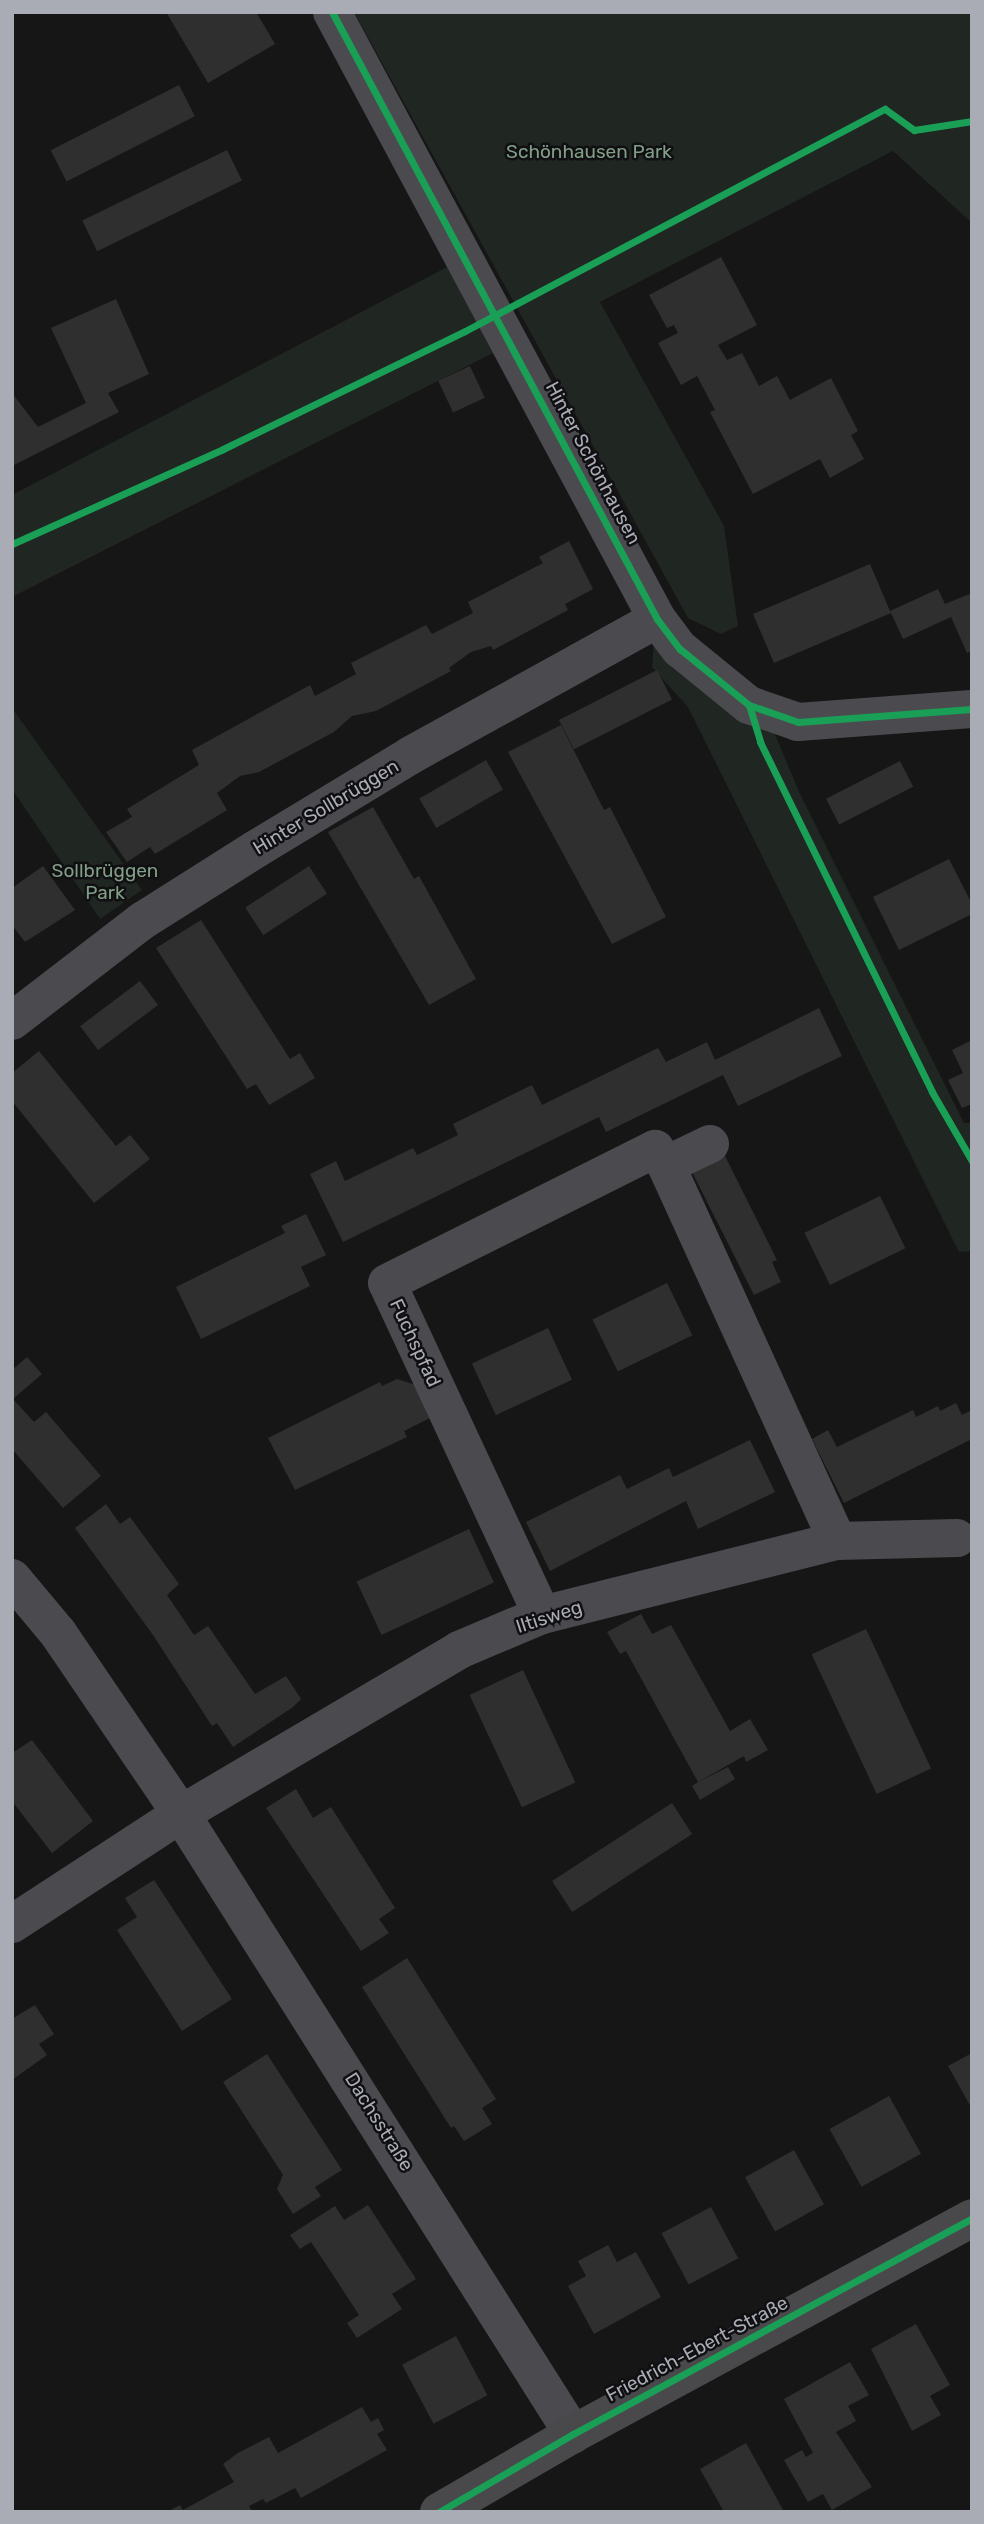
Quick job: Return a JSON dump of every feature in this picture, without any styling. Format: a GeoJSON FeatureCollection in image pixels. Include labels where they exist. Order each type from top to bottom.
{"type":"FeatureCollection","features":[{"type":"Feature","properties":{"kind":"street","name":"Hinter Schönhausen"},"geometry":{"type":"LineString","coordinates":[[332,12],[657,619],[680,649],[748,705],[798,722],[972,709]]}},
{"type":"Feature","properties":{"kind":"street","name":"Hinter Sollbrüggen"},"geometry":{"type":"LineString","coordinates":[[12,1021],[142,921],[256,849],[411,755],[657,619]]}},
{"type":"Feature","properties":{"kind":"street"},"geometry":{"type":"LineString","coordinates":[[710,1144],[666,1165],[837,1541]]}},
{"type":"Feature","properties":{"kind":"street","name":"Fuchspfad"},"geometry":{"type":"LineString","coordinates":[[542,1615],[387,1283],[655,1149],[666,1165]]}},
{"type":"Feature","properties":{"kind":"street","name":"Iltisweg"},"geometry":{"type":"LineString","coordinates":[[181,1814],[459,1650],[542,1615],[837,1541],[957,1538]]}},
{"type":"Feature","properties":{"kind":"street","name":"Dachsstraße"},"geometry":{"type":"LineString","coordinates":[[12,1577],[58,1633],[181,1814],[573,2434]]}},
{"type":"Feature","properties":{"kind":"street"},"geometry":{"type":"LineString","coordinates":[[12,1924],[181,1814]]}},
{"type":"Feature","properties":{"kind":"street","name":"Friedrich-Ebert-Straße"},"geometry":{"type":"LineString","coordinates":[[439,2512],[573,2434],[972,2218]]}},
{"type":"Feature","properties":{"kind":"green space","name":"Schönhausen Park"},"geometry":{"type":"Polygon","coordinates":[[[354,12],[972,12],[972,223],[893,151],[600,302],[724,526],[738,626],[721,634],[688,618],[354,12]]]}},
{"type":"Feature","properties":{"kind":"green space"},"geometry":{"type":"Polygon","coordinates":[[[449,266],[493,353],[12,597],[12,495],[449,266]]]}},
{"type":"Feature","properties":{"kind":"green space"},"geometry":{"type":"Polygon","coordinates":[[[654,642],[774,732],[800,794],[964,1123],[972,1123],[972,1251],[959,1252],[688,707],[652,667],[654,642]]]}},
{"type":"Feature","properties":{"kind":"green space","name":"Sollbrüggen Park"},"geometry":{"type":"Polygon","coordinates":[[[12,708],[142,890],[100,919],[12,789],[12,708]]]}},
{"type":"Feature","properties":{"kind":"building"},"geometry":{"type":"Polygon","coordinates":[[[166,12],[256,12],[275,44],[208,83],[166,12]]]}},
{"type":"Feature","properties":{"kind":"building"},"geometry":{"type":"Polygon","coordinates":[[[179,85],[195,116],[67,182],[51,150],[179,85]]]}},
{"type":"Feature","properties":{"kind":"building"},"geometry":{"type":"Polygon","coordinates":[[[227,150],[242,181],[97,251],[82,221],[227,150]]]}},
{"type":"Feature","properties":{"kind":"building"},"geometry":{"type":"Polygon","coordinates":[[[721,257],[757,325],[718,345],[727,360],[742,353],[759,386],[777,376],[790,400],[831,378],[858,431],[851,435],[864,459],[830,478],[820,459],[753,494],[710,412],[715,410],[697,376],[681,385],[658,343],[678,333],[674,325],[667,328],[649,295],[721,257]]]}},
{"type":"Feature","properties":{"kind":"building"},"geometry":{"type":"Polygon","coordinates":[[[116,299],[149,374],[108,393],[119,412],[12,466],[12,393],[38,427],[86,403],[51,328],[116,299]]]}},
{"type":"Feature","properties":{"kind":"building"},"geometry":{"type":"Polygon","coordinates":[[[470,366],[485,398],[453,413],[438,381],[470,366]]]}},
{"type":"Feature","properties":{"kind":"building"},"geometry":{"type":"Polygon","coordinates":[[[569,541],[593,589],[565,604],[568,610],[493,650],[491,646],[471,652],[449,668],[451,671],[376,711],[352,716],[334,732],[259,772],[240,776],[217,793],[227,810],[155,854],[150,847],[127,862],[106,832],[132,817],[127,809],[199,765],[192,750],[310,685],[315,696],[356,674],[351,663],[426,625],[432,634],[473,613],[468,602],[543,563],[539,557],[569,541]]]}},
{"type":"Feature","properties":{"kind":"building"},"geometry":{"type":"Polygon","coordinates":[[[870,564],[890,611],[938,589],[945,604],[972,593],[972,651],[967,653],[951,617],[903,639],[891,613],[774,663],[753,614],[870,564]]]}},
{"type":"Feature","properties":{"kind":"building"},"geometry":{"type":"Polygon","coordinates":[[[657,670],[672,699],[574,749],[559,720],[657,670]]]}},
{"type":"Feature","properties":{"kind":"building"},"geometry":{"type":"Polygon","coordinates":[[[561,725],[604,810],[610,807],[666,917],[612,944],[508,752],[561,725]]]}},
{"type":"Feature","properties":{"kind":"building"},"geometry":{"type":"Polygon","coordinates":[[[486,760],[503,789],[436,828],[419,799],[486,760]]]}},
{"type":"Feature","properties":{"kind":"building"},"geometry":{"type":"Polygon","coordinates":[[[900,761],[913,787],[839,825],[826,799],[900,761]]]}},
{"type":"Feature","properties":{"kind":"building"},"geometry":{"type":"Polygon","coordinates":[[[373,807],[414,879],[419,876],[476,979],[429,1005],[328,832],[373,807]]]}},
{"type":"Feature","properties":{"kind":"building"},"geometry":{"type":"Polygon","coordinates":[[[949,859],[972,904],[972,914],[899,950],[873,897],[949,859]]]}},
{"type":"Feature","properties":{"kind":"building"},"geometry":{"type":"Polygon","coordinates":[[[43,866],[75,910],[25,942],[12,925],[12,888],[43,866]]]}},
{"type":"Feature","properties":{"kind":"building"},"geometry":{"type":"Polygon","coordinates":[[[309,866],[327,894],[263,935],[245,907],[309,866]]]}},
{"type":"Feature","properties":{"kind":"building"},"geometry":{"type":"Polygon","coordinates":[[[201,920],[290,1059],[300,1053],[315,1078],[269,1105],[256,1084],[247,1089],[156,948],[201,920]]]}},
{"type":"Feature","properties":{"kind":"building"},"geometry":{"type":"Polygon","coordinates":[[[140,981],[158,1005],[98,1050],[80,1026],[140,981]]]}},
{"type":"Feature","properties":{"kind":"building"},"geometry":{"type":"Polygon","coordinates":[[[819,1008],[842,1056],[738,1106],[723,1075],[606,1132],[599,1117],[343,1242],[310,1174],[336,1161],[345,1181],[413,1148],[417,1155],[458,1135],[453,1124],[532,1085],[542,1105],[658,1048],[666,1062],[707,1042],[715,1060],[819,1008]]]}},
{"type":"Feature","properties":{"kind":"building"},"geometry":{"type":"Polygon","coordinates":[[[972,1040],[972,1104],[962,1108],[948,1080],[963,1073],[952,1050],[972,1040]]]}},
{"type":"Feature","properties":{"kind":"building"},"geometry":{"type":"Polygon","coordinates":[[[39,1051],[116,1146],[130,1135],[150,1159],[94,1203],[12,1101],[12,1073],[39,1051]]]}},
{"type":"Feature","properties":{"kind":"building"},"geometry":{"type":"Polygon","coordinates":[[[720,1146],[777,1260],[772,1262],[781,1282],[754,1295],[687,1162],[720,1146]]]}},
{"type":"Feature","properties":{"kind":"building"},"geometry":{"type":"Polygon","coordinates":[[[880,1196],[905,1248],[830,1285],[805,1233],[880,1196]]]}},
{"type":"Feature","properties":{"kind":"building"},"geometry":{"type":"Polygon","coordinates":[[[306,1214],[326,1255],[301,1267],[310,1286],[201,1339],[176,1287],[285,1233],[281,1226],[306,1214]]]}},
{"type":"Feature","properties":{"kind":"building"},"geometry":{"type":"Polygon","coordinates":[[[667,1283],[692,1335],[618,1372],[592,1319],[667,1283]]]}},
{"type":"Feature","properties":{"kind":"building"},"geometry":{"type":"Polygon","coordinates":[[[548,1328],[572,1380],[496,1415],[472,1363],[548,1328]]]}},
{"type":"Feature","properties":{"kind":"building"},"geometry":{"type":"Polygon","coordinates":[[[27,1357],[42,1374],[13,1399],[34,1422],[46,1412],[101,1476],[63,1508],[12,1449],[12,1370],[27,1357]]]}},
{"type":"Feature","properties":{"kind":"building"},"geometry":{"type":"Polygon","coordinates":[[[397,1379],[419,1386],[432,1417],[404,1431],[407,1437],[295,1490],[268,1438],[380,1382],[382,1386],[397,1379]]]}},
{"type":"Feature","properties":{"kind":"building"},"geometry":{"type":"Polygon","coordinates":[[[956,1403],[962,1415],[972,1410],[972,1439],[844,1503],[812,1439],[828,1430],[837,1447],[913,1410],[916,1417],[938,1406],[940,1411],[956,1403]]]}},
{"type":"Feature","properties":{"kind":"building"},"geometry":{"type":"Polygon","coordinates":[[[750,1440],[775,1492],[698,1529],[686,1501],[550,1571],[526,1522],[620,1475],[627,1489],[669,1468],[673,1477],[750,1440]]]}},
{"type":"Feature","properties":{"kind":"building"},"geometry":{"type":"Polygon","coordinates":[[[106,1504],[120,1524],[130,1517],[179,1584],[167,1595],[194,1635],[208,1626],[255,1694],[286,1676],[301,1699],[293,1707],[233,1747],[217,1723],[212,1726],[153,1635],[75,1528],[106,1504]]]}},
{"type":"Feature","properties":{"kind":"building"},"geometry":{"type":"Polygon","coordinates":[[[469,1529],[494,1582],[382,1635],[357,1581],[469,1529]]]}},
{"type":"Feature","properties":{"kind":"building"},"geometry":{"type":"Polygon","coordinates":[[[641,1614],[652,1634],[671,1625],[730,1731],[750,1719],[768,1750],[746,1762],[744,1756],[698,1782],[626,1651],[620,1654],[607,1632],[641,1614]]]}},
{"type":"Feature","properties":{"kind":"building"},"geometry":{"type":"Polygon","coordinates":[[[866,1629],[931,1769],[877,1794],[812,1654],[866,1629]]]}},
{"type":"Feature","properties":{"kind":"building"},"geometry":{"type":"Polygon","coordinates":[[[523,1670],[575,1782],[522,1807],[470,1695],[523,1670]]]}},
{"type":"Feature","properties":{"kind":"building"},"geometry":{"type":"Polygon","coordinates":[[[32,1740],[93,1821],[52,1853],[12,1801],[12,1753],[32,1740]]]}},
{"type":"Feature","properties":{"kind":"building"},"geometry":{"type":"Polygon","coordinates":[[[728,1767],[735,1779],[700,1800],[692,1786],[728,1767]]]}},
{"type":"Feature","properties":{"kind":"building"},"geometry":{"type":"Polygon","coordinates":[[[296,1789],[313,1818],[331,1807],[395,1908],[379,1919],[389,1933],[361,1951],[266,1808],[296,1789]]]}},
{"type":"Feature","properties":{"kind":"building"},"geometry":{"type":"Polygon","coordinates":[[[672,1803],[692,1834],[572,1912],[552,1881],[672,1803]]]}},
{"type":"Feature","properties":{"kind":"building"},"geometry":{"type":"Polygon","coordinates":[[[154,1880],[232,1999],[182,2031],[117,1930],[137,1917],[125,1898],[154,1880]]]}},
{"type":"Feature","properties":{"kind":"building"},"geometry":{"type":"Polygon","coordinates":[[[407,1958],[496,2099],[482,2108],[492,2124],[464,2141],[454,2126],[451,2128],[362,1987],[407,1958]]]}},
{"type":"Feature","properties":{"kind":"building"},"geometry":{"type":"Polygon","coordinates":[[[35,2005],[54,2034],[39,2044],[47,2055],[12,2080],[12,2019],[35,2005]]]}},
{"type":"Feature","properties":{"kind":"building"},"geometry":{"type":"Polygon","coordinates":[[[972,2053],[972,2109],[948,2066],[972,2053]]]}},
{"type":"Feature","properties":{"kind":"building"},"geometry":{"type":"Polygon","coordinates":[[[267,2054],[342,2170],[315,2187],[321,2196],[293,2214],[277,2189],[283,2175],[223,2082],[267,2054]]]}},
{"type":"Feature","properties":{"kind":"building"},"geometry":{"type":"Polygon","coordinates":[[[889,2096],[921,2154],[862,2187],[830,2129],[889,2096]]]}},
{"type":"Feature","properties":{"kind":"building"},"geometry":{"type":"Polygon","coordinates":[[[794,2150],[824,2204],[775,2231],[745,2177],[794,2150]]]}},
{"type":"Feature","properties":{"kind":"building"},"geometry":{"type":"Polygon","coordinates":[[[368,2205],[416,2279],[392,2294],[402,2309],[357,2338],[347,2323],[359,2315],[335,2278],[311,2242],[300,2249],[290,2235],[335,2206],[344,2220],[368,2205]]]}},
{"type":"Feature","properties":{"kind":"building"},"geometry":{"type":"Polygon","coordinates":[[[711,2207],[738,2258],[689,2285],[662,2233],[711,2207]]]}},
{"type":"Feature","properties":{"kind":"building"},"geometry":{"type":"Polygon","coordinates":[[[608,2245],[617,2262],[636,2252],[661,2297],[594,2334],[568,2286],[586,2276],[578,2261],[608,2245]]]}},
{"type":"Feature","properties":{"kind":"building"},"geometry":{"type":"Polygon","coordinates":[[[916,2324],[950,2385],[930,2396],[941,2415],[912,2431],[871,2349],[916,2324]]]}},
{"type":"Feature","properties":{"kind":"building"},"geometry":{"type":"Polygon","coordinates":[[[456,2336],[487,2395],[434,2424],[402,2365],[456,2336]]]}},
{"type":"Feature","properties":{"kind":"building"},"geometry":{"type":"Polygon","coordinates":[[[850,2362],[869,2395],[848,2406],[856,2421],[836,2432],[872,2487],[832,2510],[823,2494],[808,2502],[784,2460],[802,2450],[806,2457],[813,2453],[784,2399],[850,2362]]]}},
{"type":"Feature","properties":{"kind":"building"},"geometry":{"type":"Polygon","coordinates":[[[362,2407],[371,2422],[378,2418],[384,2430],[377,2434],[387,2450],[301,2498],[295,2488],[266,2503],[263,2499],[249,2506],[252,2512],[167,2512],[180,2505],[183,2510],[234,2482],[223,2464],[238,2453],[269,2437],[278,2453],[362,2407]]]}},
{"type":"Feature","properties":{"kind":"building"},"geometry":{"type":"Polygon","coordinates":[[[746,2443],[784,2512],[724,2512],[700,2469],[746,2443]]]}},
{"type":"Feature","properties":{"kind":"cycle path"},"geometry":{"type":"LineString","coordinates":[[332,12],[657,619],[680,649],[749,705],[798,722],[972,709]]}},
{"type":"Feature","properties":{"kind":"cycle path"},"geometry":{"type":"LineString","coordinates":[[12,544],[223,449],[465,331],[885,109],[914,130],[972,121]]}},
{"type":"Feature","properties":{"kind":"cycle path"},"geometry":{"type":"LineString","coordinates":[[749,705],[760,742],[932,1092],[972,1161]]}},
{"type":"Feature","properties":{"kind":"cycle path"},"geometry":{"type":"LineString","coordinates":[[439,2512],[573,2434],[972,2218]]}}]}
